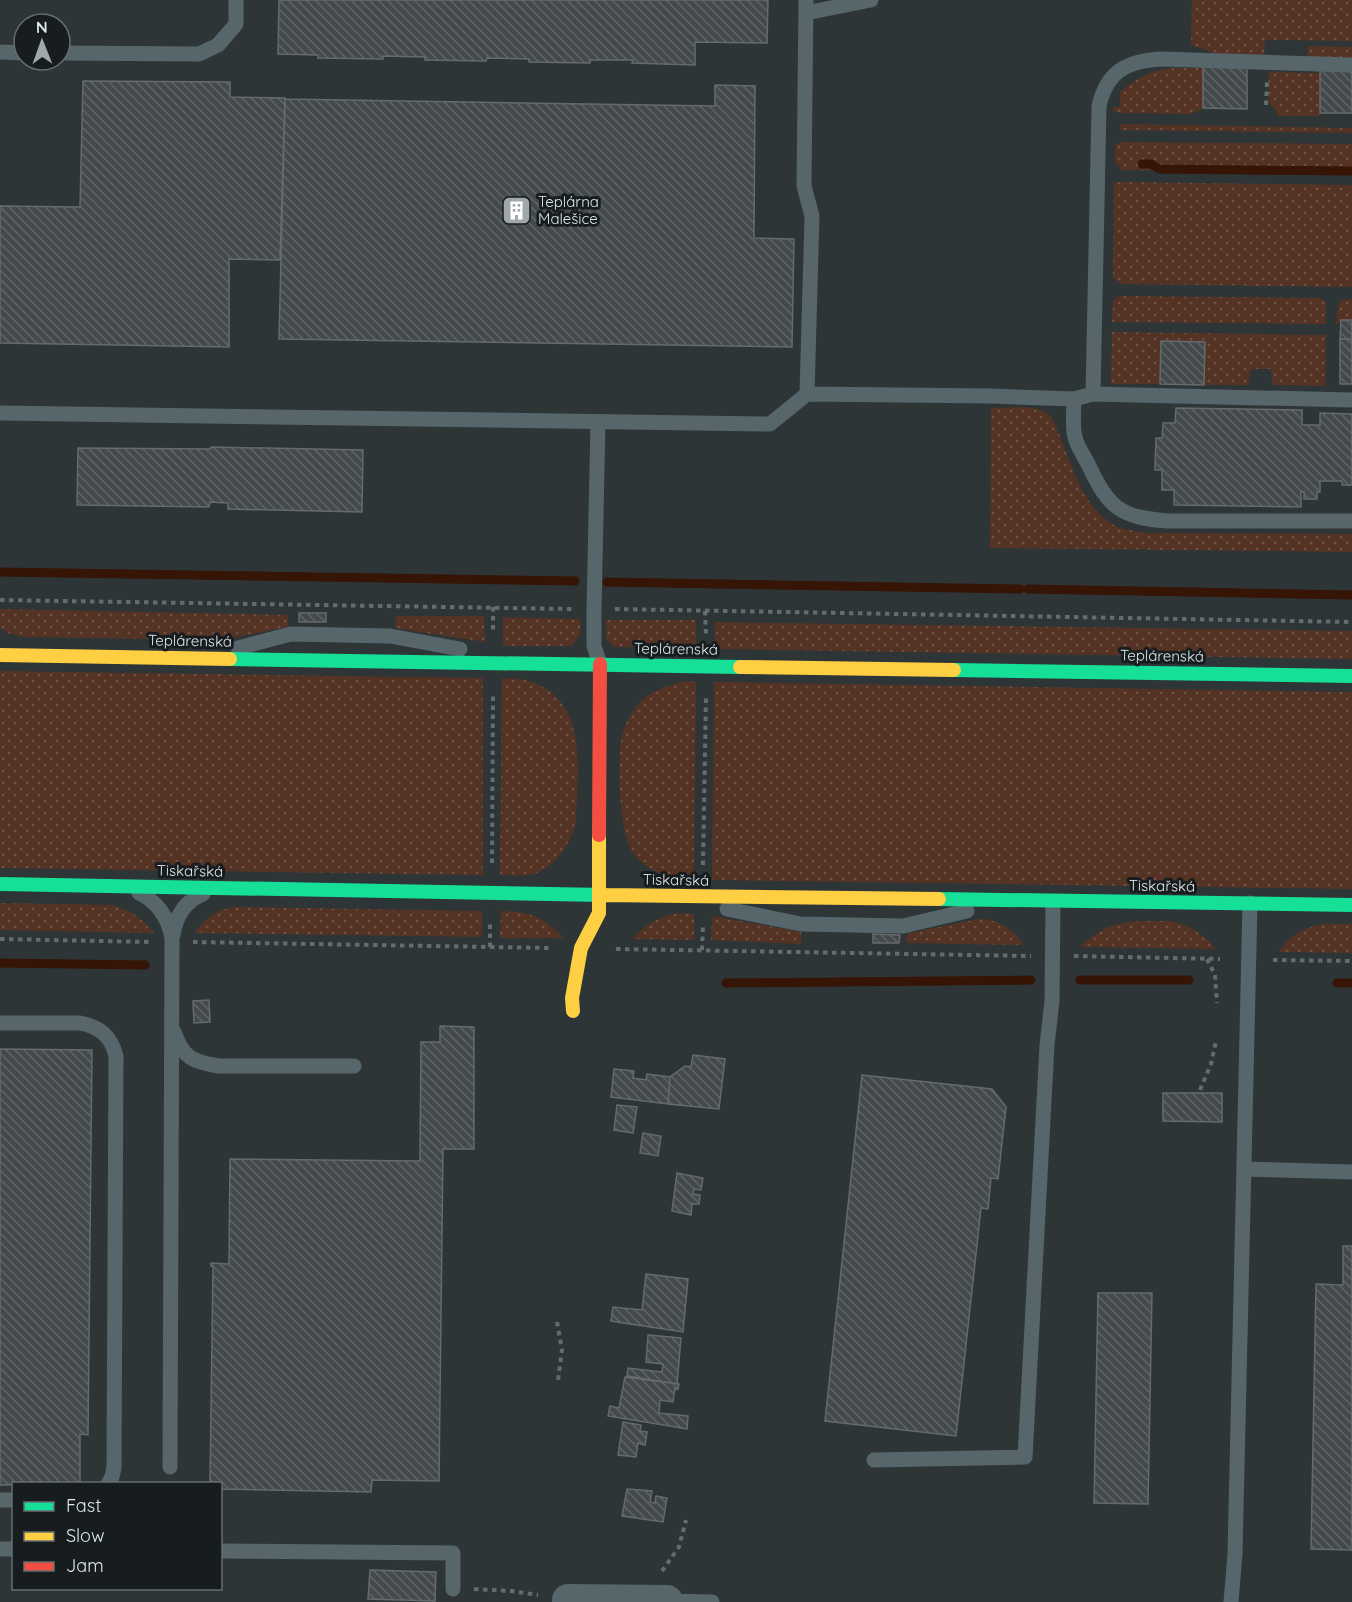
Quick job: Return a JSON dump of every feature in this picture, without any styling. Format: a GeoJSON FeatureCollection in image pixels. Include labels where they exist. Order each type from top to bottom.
{"type":"FeatureCollection","features":[{"type":"Feature","properties":{"kind":"street","name":"Teplárenská"},"geometry":{"type":"LineString","coordinates":[[0,655],[1352,676]]}},
{"type":"Feature","properties":{"kind":"street"},"geometry":{"type":"LineString","coordinates":[[573,1011],[572,998],[581,948],[599,913],[600,664]]}},
{"type":"Feature","properties":{"kind":"street","name":"Tiskařská"},"geometry":{"type":"LineString","coordinates":[[0,884],[1352,905]]}},
{"type":"Feature","properties":{"kind":"street"},"geometry":{"type":"LineString","coordinates":[[568,1602],[568,1600],[656,1601]]}},
{"type":"Feature","properties":{"kind":"lane"},"geometry":{"type":"LineString","coordinates":[[72,53],[199,54],[218,45],[236,24],[236,0]]}},
{"type":"Feature","properties":{"kind":"lane"},"geometry":{"type":"LineString","coordinates":[[807,394],[812,216],[804,186],[806,7],[871,0]]}},
{"type":"Feature","properties":{"kind":"lane"},"geometry":{"type":"LineString","coordinates":[[1094,394],[1099,106],[1103,90],[1112,77],[1128,65],[1143,60],[1161,59],[1352,65]]}},
{"type":"Feature","properties":{"kind":"lane"},"geometry":{"type":"LineString","coordinates":[[0,413],[770,424],[807,394],[1074,399],[1094,394],[1352,400]]}},
{"type":"Feature","properties":{"kind":"lane"},"geometry":{"type":"LineString","coordinates":[[1074,399],[1075,436],[1097,483],[1102,493],[1130,515],[1167,521],[1352,521]]}},
{"type":"Feature","properties":{"kind":"lane"},"geometry":{"type":"LineString","coordinates":[[598,422],[594,646],[600,664]]}},
{"type":"Feature","properties":{"kind":"lane"},"geometry":{"type":"LineString","coordinates":[[195,658],[291,634],[390,636],[537,663]]}},
{"type":"Feature","properties":{"kind":"lane"},"geometry":{"type":"LineString","coordinates":[[113,886],[142,894],[155,903],[165,916],[172,1027],[170,1467]]}},
{"type":"Feature","properties":{"kind":"lane"},"geometry":{"type":"LineString","coordinates":[[165,940],[187,903],[200,895],[231,888]]}},
{"type":"Feature","properties":{"kind":"lane"},"geometry":{"type":"LineString","coordinates":[[659,896],[801,924],[903,926],[1012,901]]}},
{"type":"Feature","properties":{"kind":"lane"},"geometry":{"type":"LineString","coordinates":[[874,1460],[1025,1457],[1047,1045],[1052,1001],[1053,902]]}},
{"type":"Feature","properties":{"kind":"lane"},"geometry":{"type":"LineString","coordinates":[[1232,1602],[1250,903]]}},
{"type":"Feature","properties":{"kind":"lane"},"geometry":{"type":"LineString","coordinates":[[0,1023],[80,1023],[91,1026],[109,1037],[117,1056],[114,1468],[109,1482]]}},
{"type":"Feature","properties":{"kind":"lane"},"geometry":{"type":"LineString","coordinates":[[172,1027],[182,1050],[188,1057],[203,1064],[354,1066]]}},
{"type":"Feature","properties":{"kind":"lane"},"geometry":{"type":"LineString","coordinates":[[1244,1169],[1352,1172]]}},
{"type":"Feature","properties":{"kind":"lane"},"geometry":{"type":"LineString","coordinates":[[222,1551],[453,1553],[453,1589]]}},
{"type":"Feature","properties":{"kind":"lane"},"geometry":{"type":"LineString","coordinates":[[656,1601],[712,1602]]}},
{"type":"Feature","properties":{"kind":"path"},"geometry":{"type":"LineString","coordinates":[[0,600],[579,609]]}},
{"type":"Feature","properties":{"kind":"path"},"geometry":{"type":"LineString","coordinates":[[493,607],[493,644]]}},
{"type":"Feature","properties":{"kind":"path"},"geometry":{"type":"LineString","coordinates":[[606,609],[1352,622]]}},
{"type":"Feature","properties":{"kind":"path"},"geometry":{"type":"LineString","coordinates":[[705,611],[706,639]]}},
{"type":"Feature","properties":{"kind":"path"},"geometry":{"type":"LineString","coordinates":[[492,864],[493,691]]}},
{"type":"Feature","properties":{"kind":"path"},"geometry":{"type":"LineString","coordinates":[[703,868],[706,695]]}},
{"type":"Feature","properties":{"kind":"path"},"geometry":{"type":"LineString","coordinates":[[702,950],[703,916]]}},
{"type":"Feature","properties":{"kind":"path"},"geometry":{"type":"LineString","coordinates":[[490,920],[490,947]]}},
{"type":"Feature","properties":{"kind":"path"},"geometry":{"type":"LineString","coordinates":[[0,939],[165,940]]}},
{"type":"Feature","properties":{"kind":"path"},"geometry":{"type":"LineString","coordinates":[[1073,956],[1220,959]]}},
{"type":"Feature","properties":{"kind":"path"},"geometry":{"type":"LineString","coordinates":[[1206,959],[1215,975],[1217,1002]]}},
{"type":"Feature","properties":{"kind":"path"},"geometry":{"type":"LineString","coordinates":[[1273,960],[1352,961]]}},
{"type":"Feature","properties":{"kind":"path"},"geometry":{"type":"LineString","coordinates":[[1200,1090],[1211,1064],[1216,1041]]}},
{"type":"Feature","properties":{"kind":"path"},"geometry":{"type":"LineString","coordinates":[[557,1322],[562,1350],[558,1380]]}},
{"type":"Feature","properties":{"kind":"path"},"geometry":{"type":"LineString","coordinates":[[656,1601],[661,1573],[679,1546],[686,1520]]}},
{"type":"Feature","properties":{"kind":"path"},"geometry":{"type":"LineString","coordinates":[[498,1590],[511,1591]]}},
{"type":"Feature","properties":{"kind":"shaded area"},"geometry":{"type":"Polygon","coordinates":[[[1192,0],[1352,0],[1352,41],[1265,40],[1264,56],[1217,54],[1191,45],[1192,0]]]}},
{"type":"Feature","properties":{"kind":"shaded area"},"geometry":{"type":"Polygon","coordinates":[[[1308,46],[1352,47],[1352,58],[1307,57],[1308,46]]]}},
{"type":"Feature","properties":{"kind":"shaded area"},"geometry":{"type":"Polygon","coordinates":[[[1174,68],[1203,68],[1203,108],[1191,114],[1113,111],[1113,107],[1120,107],[1120,92],[1132,83],[1151,73],[1174,68]]]}},
{"type":"Feature","properties":{"kind":"shaded area"},"geometry":{"type":"Polygon","coordinates":[[[1269,72],[1320,73],[1320,116],[1277,116],[1277,111],[1268,102],[1269,72]]]}},
{"type":"Feature","properties":{"kind":"shaded area"},"geometry":{"type":"Polygon","coordinates":[[[1120,124],[1352,128],[1352,133],[1121,130],[1120,124]]]}},
{"type":"Feature","properties":{"kind":"shaded area"},"geometry":{"type":"Polygon","coordinates":[[[1122,142],[1352,144],[1352,173],[1120,170],[1120,167],[1115,164],[1115,145],[1122,142]]]}},
{"type":"Feature","properties":{"kind":"shaded area"},"geometry":{"type":"Polygon","coordinates":[[[1114,183],[1352,185],[1352,287],[1122,284],[1113,278],[1114,183]]]}},
{"type":"Feature","properties":{"kind":"shaded area"},"geometry":{"type":"Polygon","coordinates":[[[1119,296],[1320,298],[1326,304],[1326,324],[1112,322],[1113,300],[1119,296]]]}},
{"type":"Feature","properties":{"kind":"shaded area"},"geometry":{"type":"Polygon","coordinates":[[[1352,299],[1352,320],[1341,320],[1341,324],[1336,324],[1338,303],[1352,299]]]}},
{"type":"Feature","properties":{"kind":"shaded area"},"geometry":{"type":"Polygon","coordinates":[[[1112,332],[1326,335],[1325,386],[1273,385],[1271,369],[1251,369],[1248,385],[1204,385],[1205,342],[1161,341],[1160,384],[1111,384],[1112,332]]]}},
{"type":"Feature","properties":{"kind":"shaded area"},"geometry":{"type":"Polygon","coordinates":[[[991,408],[1031,408],[1051,416],[1084,494],[1105,519],[1118,527],[1146,533],[1352,534],[1352,552],[990,548],[991,408]]]}},
{"type":"Feature","properties":{"kind":"shaded area"},"geometry":{"type":"Polygon","coordinates":[[[0,609],[288,615],[288,627],[221,640],[24,637],[10,634],[0,628],[0,609]]]}},
{"type":"Feature","properties":{"kind":"shaded area"},"geometry":{"type":"Polygon","coordinates":[[[396,616],[484,616],[485,642],[395,628],[396,616]]]}},
{"type":"Feature","properties":{"kind":"shaded area"},"geometry":{"type":"Polygon","coordinates":[[[503,617],[580,619],[580,635],[571,646],[503,646],[503,617]]]}},
{"type":"Feature","properties":{"kind":"shaded area"},"geometry":{"type":"Polygon","coordinates":[[[606,620],[696,620],[696,648],[614,647],[606,639],[606,620]]]}},
{"type":"Feature","properties":{"kind":"shaded area"},"geometry":{"type":"Polygon","coordinates":[[[715,622],[1352,631],[1352,659],[715,649],[715,622]]]}},
{"type":"Feature","properties":{"kind":"shaded area"},"geometry":{"type":"Polygon","coordinates":[[[0,671],[483,678],[483,875],[0,868],[0,671]]]}},
{"type":"Feature","properties":{"kind":"shaded area"},"geometry":{"type":"Polygon","coordinates":[[[502,678],[525,680],[546,689],[561,702],[570,719],[576,739],[578,782],[576,823],[566,846],[555,860],[549,866],[530,875],[500,875],[502,678]]]}},
{"type":"Feature","properties":{"kind":"shaded area"},"geometry":{"type":"Polygon","coordinates":[[[688,681],[696,682],[694,879],[663,874],[642,863],[636,857],[626,834],[620,783],[621,740],[633,711],[653,692],[688,681]]]}},
{"type":"Feature","properties":{"kind":"shaded area"},"geometry":{"type":"Polygon","coordinates":[[[714,682],[1352,692],[1352,889],[712,880],[714,682]]]}},
{"type":"Feature","properties":{"kind":"shaded area"},"geometry":{"type":"Polygon","coordinates":[[[0,903],[112,905],[131,912],[154,933],[0,930],[0,903]]]}},
{"type":"Feature","properties":{"kind":"shaded area"},"geometry":{"type":"Polygon","coordinates":[[[234,907],[482,911],[482,937],[195,933],[212,916],[234,907]]]}},
{"type":"Feature","properties":{"kind":"shaded area"},"geometry":{"type":"Polygon","coordinates":[[[501,911],[536,917],[564,938],[500,938],[501,911]]]}},
{"type":"Feature","properties":{"kind":"shaded area"},"geometry":{"type":"Polygon","coordinates":[[[680,913],[694,914],[694,940],[632,939],[653,922],[665,916],[680,913]]]}},
{"type":"Feature","properties":{"kind":"shaded area"},"geometry":{"type":"Polygon","coordinates":[[[712,916],[801,932],[801,944],[711,940],[712,916]]]}},
{"type":"Feature","properties":{"kind":"shaded area"},"geometry":{"type":"Polygon","coordinates":[[[985,919],[1004,926],[1024,945],[906,943],[906,936],[910,933],[985,919]]]}},
{"type":"Feature","properties":{"kind":"shaded area"},"geometry":{"type":"Polygon","coordinates":[[[1143,921],[1169,921],[1195,930],[1216,949],[1080,947],[1111,926],[1143,921]]]}},
{"type":"Feature","properties":{"kind":"shaded area"},"geometry":{"type":"Polygon","coordinates":[[[1323,924],[1352,924],[1352,953],[1278,952],[1298,933],[1309,927],[1323,924]]]}},
{"type":"Feature","properties":{"kind":"building"},"geometry":{"type":"Polygon","coordinates":[[[279,0],[768,0],[767,43],[695,42],[695,65],[632,63],[633,60],[590,60],[590,63],[529,62],[529,59],[487,58],[486,61],[425,60],[425,57],[383,56],[383,59],[318,58],[318,55],[278,54],[279,0]]]}},
{"type":"Feature","properties":{"kind":"building"},"geometry":{"type":"Polygon","coordinates":[[[1203,65],[1247,66],[1247,109],[1203,108],[1203,65]]]}},
{"type":"Feature","properties":{"kind":"building"},"geometry":{"type":"Polygon","coordinates":[[[1320,70],[1352,70],[1352,113],[1320,113],[1320,70]]]}},
{"type":"Feature","properties":{"kind":"building"},"geometry":{"type":"Polygon","coordinates":[[[83,81],[230,82],[230,97],[285,98],[280,260],[229,259],[229,347],[0,343],[0,206],[80,207],[83,81]]]}},
{"type":"Feature","properties":{"kind":"building","name":"Teplárna Malešice"},"geometry":{"type":"Polygon","coordinates":[[[715,85],[755,86],[754,238],[794,239],[792,347],[279,339],[285,99],[715,106],[715,85]]]}},
{"type":"Feature","properties":{"kind":"building"},"geometry":{"type":"Polygon","coordinates":[[[1341,320],[1352,320],[1352,339],[1340,339],[1341,320]]]}},
{"type":"Feature","properties":{"kind":"building"},"geometry":{"type":"Polygon","coordinates":[[[1340,339],[1352,339],[1352,384],[1340,384],[1340,339]]]}},
{"type":"Feature","properties":{"kind":"building"},"geometry":{"type":"Polygon","coordinates":[[[1161,341],[1205,342],[1204,385],[1160,384],[1161,341]]]}},
{"type":"Feature","properties":{"kind":"building"},"geometry":{"type":"Polygon","coordinates":[[[1176,408],[1302,410],[1302,425],[1320,425],[1320,413],[1352,414],[1352,485],[1342,485],[1342,481],[1320,481],[1320,492],[1317,492],[1317,499],[1304,499],[1304,492],[1301,492],[1301,507],[1174,505],[1174,490],[1162,490],[1162,470],[1155,470],[1156,438],[1162,438],[1163,423],[1175,423],[1176,408]]]}},
{"type":"Feature","properties":{"kind":"building"},"geometry":{"type":"Polygon","coordinates":[[[211,447],[363,450],[362,512],[228,509],[228,503],[210,502],[209,507],[77,505],[78,448],[211,449],[211,447]]]}},
{"type":"Feature","properties":{"kind":"building"},"geometry":{"type":"Polygon","coordinates":[[[299,613],[326,613],[326,622],[299,622],[299,613]]]}},
{"type":"Feature","properties":{"kind":"building"},"geometry":{"type":"Polygon","coordinates":[[[873,934],[900,935],[899,943],[873,943],[873,934]]]}},
{"type":"Feature","properties":{"kind":"building"},"geometry":{"type":"Polygon","coordinates":[[[209,1000],[210,1022],[194,1023],[193,1001],[209,1000]]]}},
{"type":"Feature","properties":{"kind":"building"},"geometry":{"type":"Polygon","coordinates":[[[440,1026],[474,1027],[474,1149],[443,1149],[439,1481],[372,1480],[371,1492],[222,1489],[222,1482],[210,1482],[213,1266],[211,1263],[229,1264],[230,1159],[420,1161],[421,1042],[440,1042],[440,1026]]]}},
{"type":"Feature","properties":{"kind":"building"},"geometry":{"type":"Polygon","coordinates":[[[0,1049],[92,1050],[88,1435],[80,1434],[80,1482],[12,1482],[12,1485],[0,1485],[0,1049]]]}},
{"type":"Feature","properties":{"kind":"building"},"geometry":{"type":"Polygon","coordinates":[[[693,1055],[725,1059],[719,1109],[668,1104],[670,1077],[685,1066],[691,1067],[693,1055]]]}},
{"type":"Feature","properties":{"kind":"building"},"geometry":{"type":"Polygon","coordinates":[[[614,1069],[634,1071],[633,1078],[646,1080],[647,1074],[670,1077],[668,1104],[611,1097],[614,1069]]]}},
{"type":"Feature","properties":{"kind":"building"},"geometry":{"type":"Polygon","coordinates":[[[862,1075],[992,1089],[1006,1107],[998,1179],[991,1178],[988,1209],[981,1208],[956,1436],[825,1421],[862,1075]]]}},
{"type":"Feature","properties":{"kind":"building"},"geometry":{"type":"Polygon","coordinates":[[[1163,1093],[1222,1093],[1222,1122],[1163,1121],[1163,1093]]]}},
{"type":"Feature","properties":{"kind":"building"},"geometry":{"type":"Polygon","coordinates":[[[617,1105],[637,1107],[633,1133],[614,1130],[617,1105]]]}},
{"type":"Feature","properties":{"kind":"building"},"geometry":{"type":"Polygon","coordinates":[[[643,1133],[661,1136],[658,1156],[640,1153],[643,1133]]]}},
{"type":"Feature","properties":{"kind":"building"},"geometry":{"type":"Polygon","coordinates":[[[677,1173],[703,1178],[701,1190],[694,1189],[693,1194],[700,1195],[699,1204],[692,1204],[691,1215],[672,1211],[677,1173]]]}},
{"type":"Feature","properties":{"kind":"building"},"geometry":{"type":"Polygon","coordinates":[[[1343,1246],[1352,1246],[1352,1550],[1311,1549],[1316,1284],[1343,1285],[1343,1246]]]}},
{"type":"Feature","properties":{"kind":"building"},"geometry":{"type":"Polygon","coordinates":[[[646,1274],[688,1279],[683,1332],[611,1321],[613,1307],[642,1310],[646,1274]]]}},
{"type":"Feature","properties":{"kind":"building"},"geometry":{"type":"Polygon","coordinates":[[[1098,1293],[1152,1293],[1148,1504],[1094,1503],[1098,1293]]]}},
{"type":"Feature","properties":{"kind":"building"},"geometry":{"type":"Polygon","coordinates":[[[648,1335],[681,1338],[677,1384],[627,1376],[628,1368],[662,1372],[663,1364],[646,1362],[648,1335]]]}},
{"type":"Feature","properties":{"kind":"building"},"geometry":{"type":"Polygon","coordinates":[[[625,1377],[679,1384],[678,1389],[675,1388],[673,1402],[660,1400],[659,1413],[688,1416],[687,1429],[608,1416],[610,1406],[619,1408],[625,1377]]]}},
{"type":"Feature","properties":{"kind":"building"},"geometry":{"type":"Polygon","coordinates":[[[623,1422],[641,1425],[640,1431],[647,1432],[645,1445],[638,1443],[636,1457],[618,1455],[623,1422]]]}},
{"type":"Feature","properties":{"kind":"building"},"geometry":{"type":"Polygon","coordinates":[[[627,1489],[652,1491],[650,1502],[655,1503],[656,1496],[667,1498],[663,1522],[622,1516],[627,1489]]]}},
{"type":"Feature","properties":{"kind":"building"},"geometry":{"type":"Polygon","coordinates":[[[370,1570],[436,1572],[435,1601],[368,1599],[370,1570]]]}},
{"type":"Feature","properties":{"kind":"waterway"},"geometry":{"type":"LineString","coordinates":[[1142,164],[1151,164],[1159,169],[1352,171]]}},
{"type":"Feature","properties":{"kind":"waterway"},"geometry":{"type":"LineString","coordinates":[[0,572],[575,581]]}},
{"type":"Feature","properties":{"kind":"waterway"},"geometry":{"type":"LineString","coordinates":[[607,582],[1020,589]]}},
{"type":"Feature","properties":{"kind":"waterway"},"geometry":{"type":"LineString","coordinates":[[1028,589],[1352,595]]}},
{"type":"Feature","properties":{"kind":"waterway"},"geometry":{"type":"LineString","coordinates":[[0,963],[145,965]]}},
{"type":"Feature","properties":{"kind":"waterway"},"geometry":{"type":"LineString","coordinates":[[726,983],[1031,980]]}},
{"type":"Feature","properties":{"kind":"waterway"},"geometry":{"type":"LineString","coordinates":[[1080,980],[1189,980]]}},
{"type":"Feature","properties":{"kind":"waterway"},"geometry":{"type":"LineString","coordinates":[[1337,983],[1352,983]]}},
{"type":"Feature","properties":{"kind":"traffic: fast"},"geometry":{"type":"LineString","coordinates":[[230,659],[740,667]]}},
{"type":"Feature","properties":{"kind":"traffic: fast"},"geometry":{"type":"LineString","coordinates":[[954,670],[1352,676]]}},
{"type":"Feature","properties":{"kind":"traffic: fast"},"geometry":{"type":"LineString","coordinates":[[0,884],[605,895]]}},
{"type":"Feature","properties":{"kind":"traffic: fast"},"geometry":{"type":"LineString","coordinates":[[939,899],[1352,905]]}},
{"type":"Feature","properties":{"kind":"traffic: slow"},"geometry":{"type":"LineString","coordinates":[[0,655],[230,659]]}},
{"type":"Feature","properties":{"kind":"traffic: slow"},"geometry":{"type":"LineString","coordinates":[[740,667],[954,670]]}},
{"type":"Feature","properties":{"kind":"traffic: slow"},"geometry":{"type":"LineString","coordinates":[[573,1011],[572,998],[581,948],[599,913],[599,835]]}},
{"type":"Feature","properties":{"kind":"traffic: slow"},"geometry":{"type":"LineString","coordinates":[[605,895],[939,899]]}},
{"type":"Feature","properties":{"kind":"traffic: jam"},"geometry":{"type":"LineString","coordinates":[[599,835],[600,664]]}},
{"type":"Feature","properties":{"kind":"place","name":"Teplárna Malešice"},"geometry":{"type":"Point","coordinates":[517,211]}}]}
